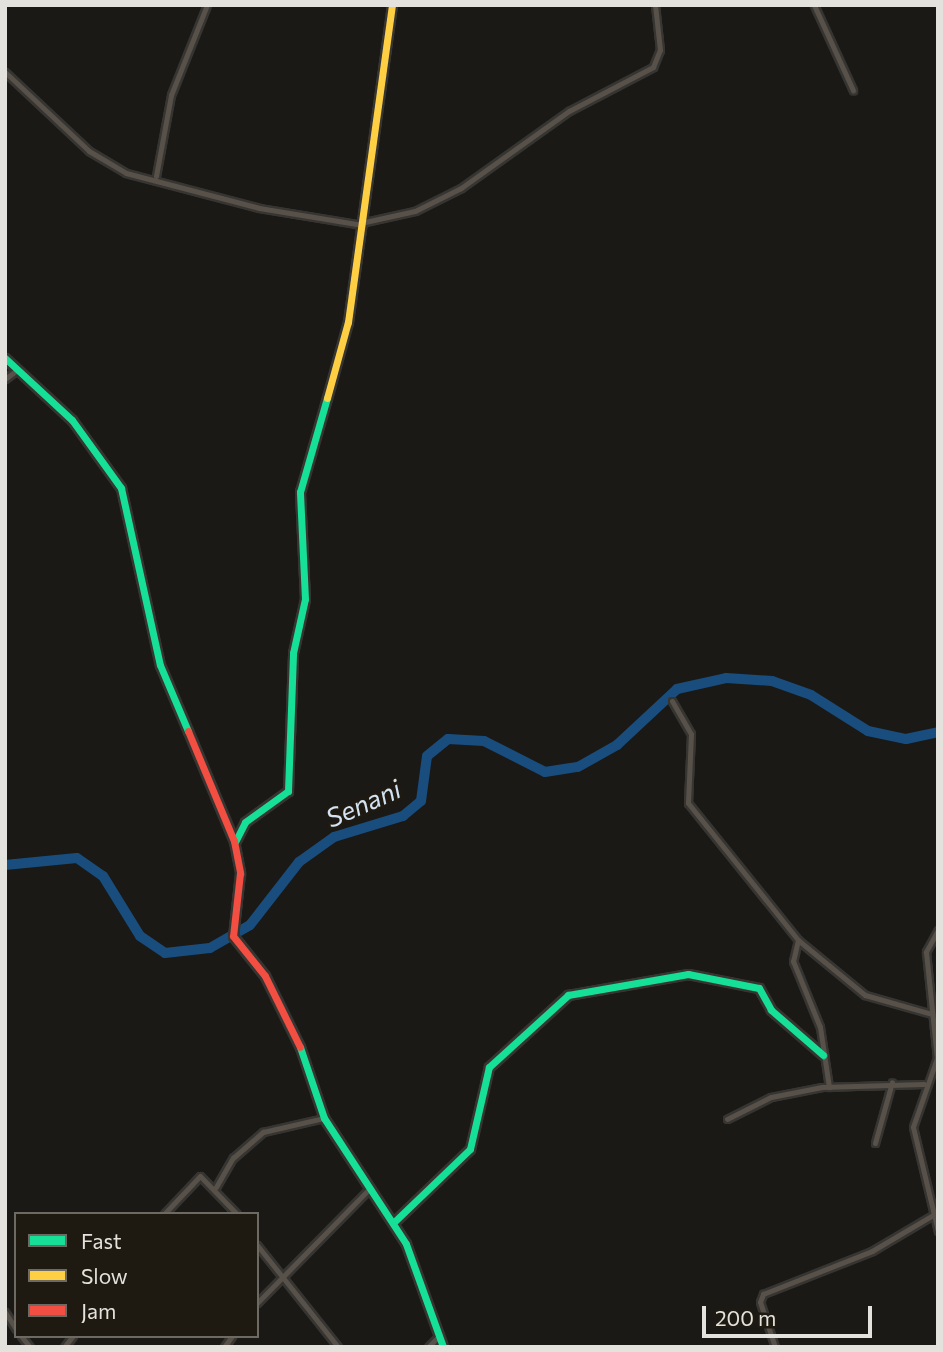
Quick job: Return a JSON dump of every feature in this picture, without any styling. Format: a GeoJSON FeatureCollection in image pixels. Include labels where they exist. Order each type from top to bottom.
{"type":"FeatureCollection","features":[{"type":"Feature","properties":{"kind":"street"},"geometry":{"type":"LineString","coordinates":[[156,176],[171,95],[207,5]]}},
{"type":"Feature","properties":{"kind":"street"},"geometry":{"type":"LineString","coordinates":[[235,844],[245,822],[288,791],[292,667],[305,599],[300,492],[348,322],[365,223],[392,5]]}},
{"type":"Feature","properties":{"kind":"street"},"geometry":{"type":"LineString","coordinates":[[5,72],[89,151],[127,173],[156,176],[228,202],[365,223],[415,211],[461,188],[569,111],[653,67],[660,50],[655,5]]}},
{"type":"Feature","properties":{"kind":"street"},"geometry":{"type":"LineString","coordinates":[[814,5],[853,90]]}},
{"type":"Feature","properties":{"kind":"street"},"geometry":{"type":"LineString","coordinates":[[5,358],[72,420],[121,488],[160,665],[235,844],[240,873],[233,936],[265,976],[294,1031],[324,1118],[369,1189],[394,1222],[443,1347]]}},
{"type":"Feature","properties":{"kind":"street"},"geometry":{"type":"LineString","coordinates":[[5,379],[17,370]]}},
{"type":"Feature","properties":{"kind":"street"},"geometry":{"type":"LineString","coordinates":[[672,701],[691,734],[688,803],[798,940],[865,995],[932,1014]]}},
{"type":"Feature","properties":{"kind":"street"},"geometry":{"type":"LineString","coordinates":[[938,930],[929,940],[937,1058],[924,1084],[913,1127],[938,1231]]}},
{"type":"Feature","properties":{"kind":"street"},"geometry":{"type":"LineString","coordinates":[[929,940],[938,939]]}},
{"type":"Feature","properties":{"kind":"street"},"geometry":{"type":"LineString","coordinates":[[798,940],[793,961],[820,1027],[829,1087]]}},
{"type":"Feature","properties":{"kind":"street"},"geometry":{"type":"LineString","coordinates":[[394,1222],[470,1149],[489,1067],[568,995],[688,974],[759,988],[771,1010],[823,1055]]}},
{"type":"Feature","properties":{"kind":"street"},"geometry":{"type":"LineString","coordinates":[[727,1119],[771,1097],[829,1087],[892,1082],[924,1084]]}},
{"type":"Feature","properties":{"kind":"street"},"geometry":{"type":"LineString","coordinates":[[875,1143],[892,1082]]}},
{"type":"Feature","properties":{"kind":"street"},"geometry":{"type":"LineString","coordinates":[[216,1187],[239,1151],[262,1132],[324,1118]]}},
{"type":"Feature","properties":{"kind":"street"},"geometry":{"type":"LineString","coordinates":[[166,1212],[196,1176],[216,1187],[235,1212]]}},
{"type":"Feature","properties":{"kind":"street"},"geometry":{"type":"LineString","coordinates":[[259,1301],[283,1273],[369,1189]]}},
{"type":"Feature","properties":{"kind":"street"},"geometry":{"type":"LineString","coordinates":[[775,1347],[760,1302],[763,1294],[872,1251],[935,1219]]}},
{"type":"Feature","properties":{"kind":"street"},"geometry":{"type":"LineString","coordinates":[[259,1247],[283,1273],[338,1347]]}},
{"type":"Feature","properties":{"kind":"street"},"geometry":{"type":"LineString","coordinates":[[428,1347],[440,1335]]}},
{"type":"Feature","properties":{"kind":"waterway","name":"Senani"},"geometry":{"type":"LineString","coordinates":[[5,865],[77,858],[103,876],[140,936],[165,953],[210,948],[250,925],[299,862],[334,837],[403,816],[421,801],[427,756],[448,739],[484,741],[545,772],[578,767],[617,745],[677,689],[726,678],[772,681],[811,695],[868,731],[906,739],[938,732]]}},
{"type":"Feature","properties":{"kind":"traffic: fast"},"geometry":{"type":"LineString","coordinates":[[5,358],[72,420],[121,488],[160,665],[188,731]]}},
{"type":"Feature","properties":{"kind":"traffic: fast"},"geometry":{"type":"LineString","coordinates":[[235,842],[245,822],[288,791],[293,653],[305,599],[300,492],[327,398]]}},
{"type":"Feature","properties":{"kind":"traffic: fast"},"geometry":{"type":"LineString","coordinates":[[394,1222],[470,1149],[489,1067],[568,995],[688,974],[759,988],[771,1010],[823,1055]]}},
{"type":"Feature","properties":{"kind":"traffic: fast"},"geometry":{"type":"LineString","coordinates":[[300,1047],[324,1118],[406,1244],[443,1347]]}},
{"type":"Feature","properties":{"kind":"traffic: slow"},"geometry":{"type":"LineString","coordinates":[[327,398],[348,322],[392,5]]}},
{"type":"Feature","properties":{"kind":"traffic: jam"},"geometry":{"type":"LineString","coordinates":[[188,731],[234,841],[240,873],[233,936],[265,976],[300,1047]]}}]}
